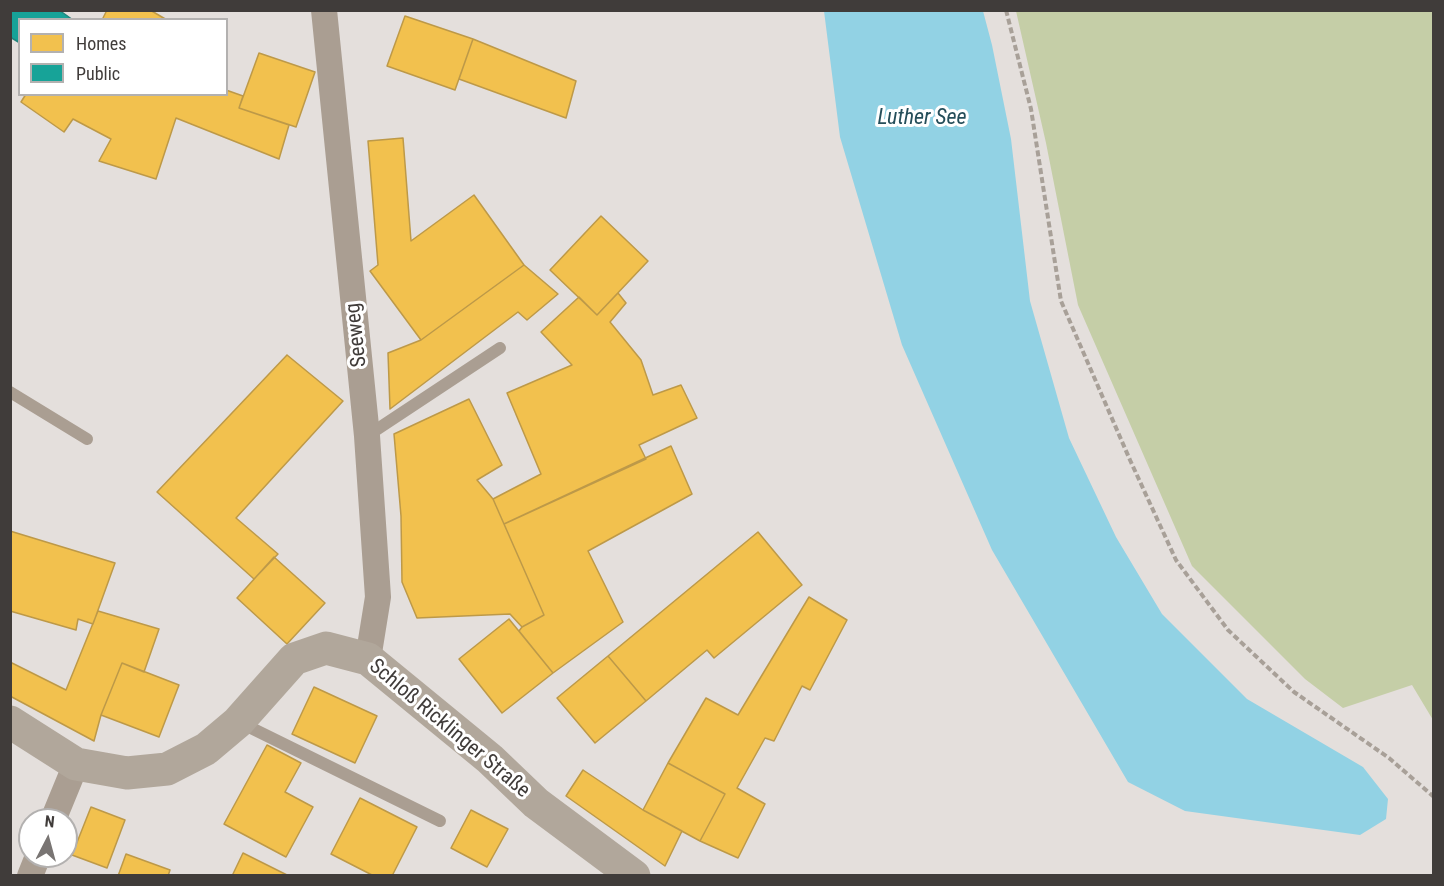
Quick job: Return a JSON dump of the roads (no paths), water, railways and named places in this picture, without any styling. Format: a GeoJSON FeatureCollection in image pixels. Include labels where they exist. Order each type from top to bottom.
{"type":"FeatureCollection","features":[{"type":"Feature","properties":{"kind":"street","name":"Seeweg"},"geometry":{"type":"LineString","coordinates":[[324,10],[368,436],[378,597],[368,659]]}},
{"type":"Feature","properties":{"kind":"street","name":"Schloß Ricklinger Straße"},"geometry":{"type":"LineString","coordinates":[[10,722],[76,764],[127,774],[167,769],[206,749],[238,722],[294,659],[326,648],[368,659],[490,759],[536,803],[634,876]]}},
{"type":"Feature","properties":{"kind":"street"},"geometry":{"type":"LineString","coordinates":[[58,808],[76,764]]}},
{"type":"Feature","properties":{"kind":"lane"},"geometry":{"type":"LineString","coordinates":[[368,436],[500,348]]}},
{"type":"Feature","properties":{"kind":"lane"},"geometry":{"type":"LineString","coordinates":[[10,392],[87,439]]}},
{"type":"Feature","properties":{"kind":"lane"},"geometry":{"type":"LineString","coordinates":[[238,722],[440,821]]}},
{"type":"Feature","properties":{"kind":"water","name":"Luther See"},"geometry":{"type":"Polygon","coordinates":[[[824,11],[983,11],[1011,139],[1030,301],[1069,438],[1116,537],[1162,614],[1247,699],[1363,767],[1388,799],[1386,819],[1360,835],[1185,811],[1128,782],[992,550],[902,345],[840,137],[824,11]]]}}]}
